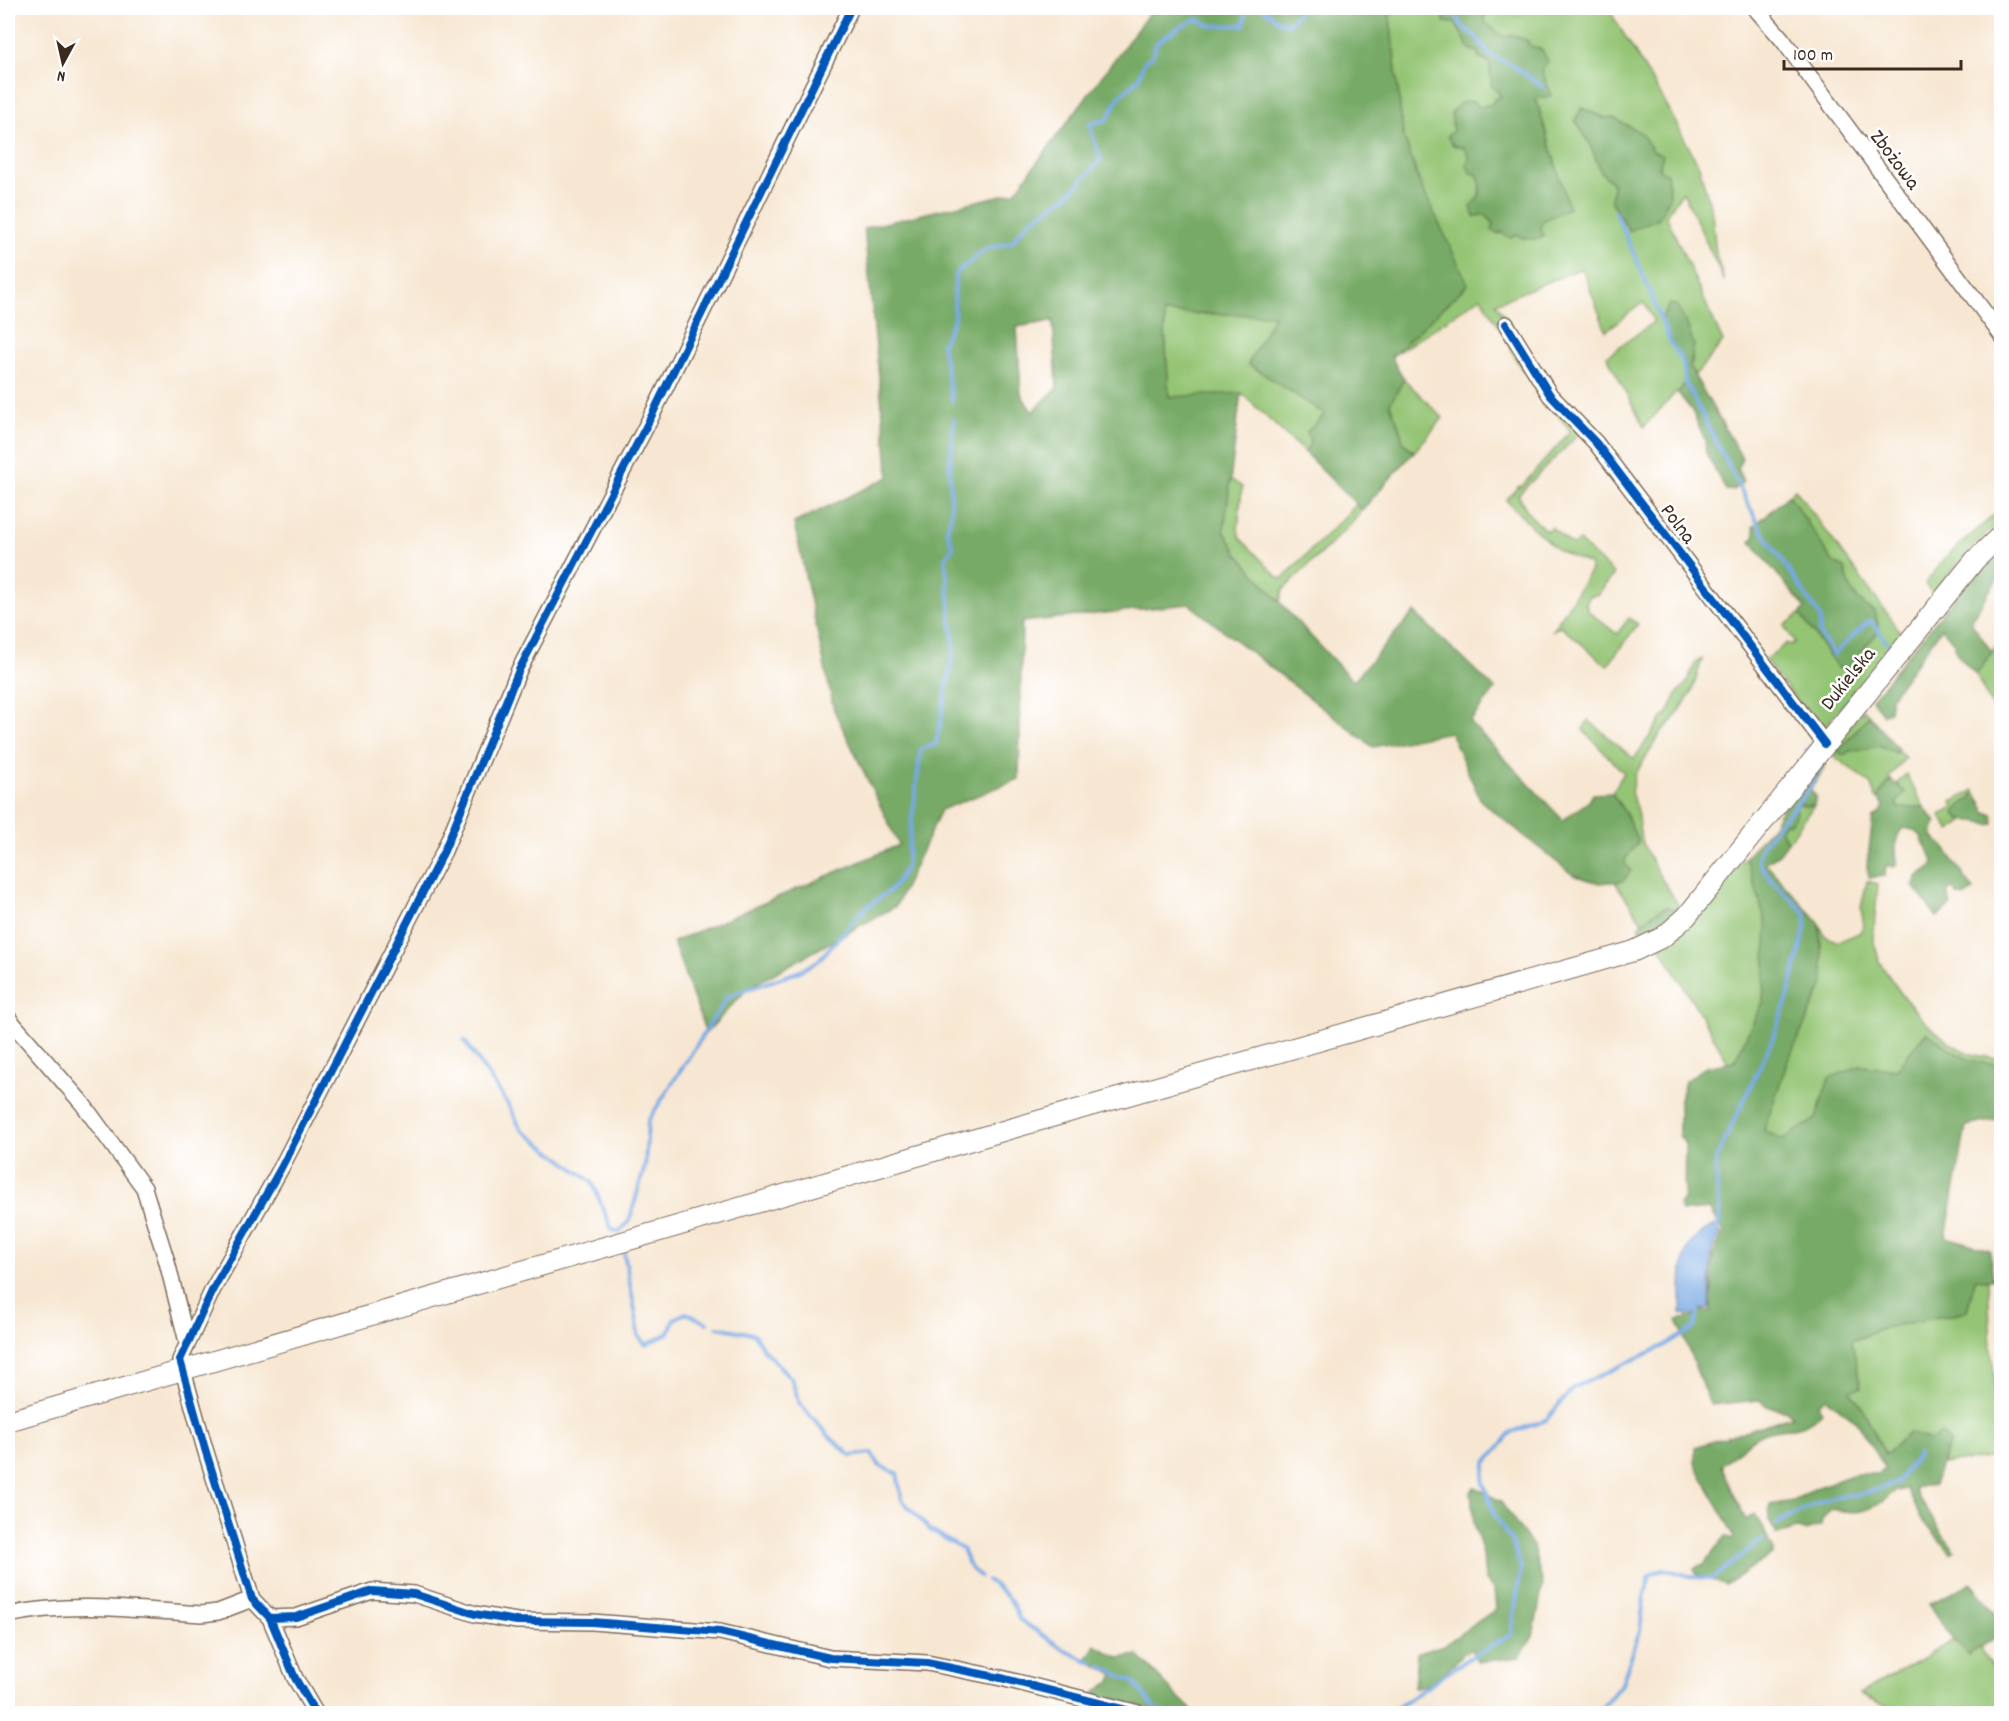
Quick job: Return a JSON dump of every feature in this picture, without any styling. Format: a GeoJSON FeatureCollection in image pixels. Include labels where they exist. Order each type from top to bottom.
{"type":"FeatureCollection","features":[{"type":"Feature","properties":{"kind":"main road","name":"Dukielska"},"geometry":{"type":"LineString","coordinates":[[8,1421],[1020,1126],[1634,951],[1663,937],[1686,917],[1975,560],[2001,534]]}},
{"type":"Feature","properties":{"kind":"street"},"geometry":{"type":"LineString","coordinates":[[316,1713],[295,1678],[270,1618],[252,1599],[180,1360],[213,1289],[281,1168],[444,851],[519,670],[656,407],[851,8]]}},
{"type":"Feature","properties":{"kind":"street","name":"Zbożowa"},"geometry":{"type":"LineString","coordinates":[[1755,8],[1788,48],[2001,336]]}},
{"type":"Feature","properties":{"kind":"street","name":"Polna"},"geometry":{"type":"LineString","coordinates":[[1506,324],[1550,396],[1596,443],[1825,744]]}},
{"type":"Feature","properties":{"kind":"street"},"geometry":{"type":"LineString","coordinates":[[8,1018],[82,1103],[144,1188],[187,1342]]}},
{"type":"Feature","properties":{"kind":"street"},"geometry":{"type":"LineString","coordinates":[[270,1618],[296,1617],[372,1591],[414,1594],[476,1614],[517,1621],[592,1622],[720,1632],[830,1658],[927,1663],[1000,1678],[1142,1713]]}},
{"type":"Feature","properties":{"kind":"street"},"geometry":{"type":"LineString","coordinates":[[8,1615],[25,1611],[74,1607],[201,1614],[218,1612],[252,1599]]}},
{"type":"Feature","properties":{"kind":"green space"},"geometry":{"type":"Polygon","coordinates":[[[1153,8],[1389,8],[1403,134],[1418,179],[1468,284],[1391,357],[1404,379],[1390,404],[1403,442],[1414,452],[1362,510],[1305,453],[1310,443],[1307,432],[1325,414],[1248,364],[1274,315],[1164,313],[1169,397],[1241,393],[1224,531],[1238,554],[1353,681],[1414,612],[1495,689],[1470,722],[1563,820],[1589,801],[1593,794],[1612,793],[1627,816],[1638,842],[1625,859],[1625,864],[1631,871],[1623,881],[1599,883],[1573,875],[1481,801],[1450,732],[1373,747],[1189,604],[1022,622],[1019,779],[941,810],[896,906],[748,988],[706,1033],[673,942],[899,845],[834,710],[794,523],[889,477],[864,228],[1015,192],[1153,8]],[[1053,321],[1017,327],[1021,394],[1032,412],[1057,388],[1053,321]]]}},
{"type":"Feature","properties":{"kind":"green space"},"geometry":{"type":"Polygon","coordinates":[[[1389,8],[1445,8],[1444,22],[1455,23],[1468,48],[1479,53],[1478,58],[1490,63],[1491,85],[1499,93],[1500,98],[1493,104],[1479,107],[1473,101],[1461,103],[1451,112],[1481,184],[1474,216],[1485,214],[1494,225],[1492,230],[1504,234],[1522,232],[1540,226],[1544,220],[1569,208],[1536,99],[1542,69],[1542,50],[1503,37],[1484,21],[1486,8],[1608,8],[1662,97],[1699,166],[1712,213],[1716,254],[1724,281],[1683,191],[1666,215],[1723,342],[1695,375],[1690,368],[1693,359],[1677,352],[1685,362],[1686,382],[1644,427],[1607,356],[1652,323],[1653,320],[1645,304],[1642,303],[1606,331],[1582,268],[1496,303],[1580,433],[1518,495],[1529,514],[1546,531],[1551,527],[1573,546],[1579,541],[1614,574],[1598,594],[1590,596],[1586,603],[1588,611],[1617,634],[1629,618],[1638,624],[1607,666],[1561,626],[1553,630],[1591,570],[1589,564],[1558,550],[1506,500],[1519,486],[1521,487],[1569,433],[1569,429],[1519,365],[1505,336],[1481,297],[1391,357],[1419,180],[1403,134],[1389,8]],[[1583,108],[1575,120],[1589,142],[1601,172],[1613,184],[1659,218],[1670,195],[1668,180],[1659,169],[1653,151],[1641,133],[1583,108]]]}},
{"type":"Feature","properties":{"kind":"green space"},"geometry":{"type":"Polygon","coordinates":[[[1445,8],[1486,8],[1484,21],[1503,37],[1513,35],[1528,41],[1529,45],[1542,50],[1548,61],[1542,70],[1551,96],[1536,99],[1569,208],[1544,220],[1540,226],[1544,235],[1541,237],[1531,239],[1517,235],[1510,238],[1501,232],[1499,234],[1492,230],[1494,225],[1485,214],[1474,217],[1471,207],[1479,195],[1480,184],[1477,174],[1471,173],[1466,164],[1469,158],[1465,148],[1453,145],[1447,136],[1453,131],[1451,112],[1461,103],[1473,101],[1479,107],[1492,104],[1494,99],[1500,97],[1491,85],[1490,63],[1478,57],[1479,53],[1468,48],[1455,23],[1444,22],[1445,8]]]}},
{"type":"Feature","properties":{"kind":"green space"},"geometry":{"type":"Polygon","coordinates":[[[1582,108],[1604,118],[1614,118],[1641,133],[1653,151],[1663,155],[1659,169],[1667,174],[1670,195],[1659,218],[1629,231],[1611,201],[1613,184],[1601,172],[1589,142],[1575,120],[1582,108]]]}},
{"type":"Feature","properties":{"kind":"green space"},"geometry":{"type":"Polygon","coordinates":[[[1669,304],[1676,305],[1687,325],[1694,345],[1690,368],[1742,458],[1738,468],[1743,482],[1733,490],[1726,490],[1706,453],[1705,440],[1692,411],[1678,393],[1686,382],[1685,362],[1677,352],[1661,320],[1669,304]]]}},
{"type":"Feature","properties":{"kind":"green space"},"geometry":{"type":"Polygon","coordinates":[[[1164,313],[1275,315],[1326,414],[1307,432],[1310,443],[1305,453],[1241,393],[1169,398],[1164,313]]]}},
{"type":"Feature","properties":{"kind":"green space"},"geometry":{"type":"Polygon","coordinates":[[[1404,379],[1443,418],[1414,452],[1403,442],[1389,404],[1404,379]]]}},
{"type":"Feature","properties":{"kind":"green space"},"geometry":{"type":"Polygon","coordinates":[[[1230,479],[1242,487],[1238,529],[1240,538],[1282,579],[1357,504],[1362,510],[1352,523],[1283,590],[1280,602],[1237,553],[1224,531],[1230,479]]]}},
{"type":"Feature","properties":{"kind":"green space"},"geometry":{"type":"Polygon","coordinates":[[[1795,489],[1902,634],[1821,731],[1765,660],[1787,643],[1790,645],[1795,642],[1784,626],[1800,614],[1838,668],[1860,651],[1879,631],[1875,612],[1854,594],[1845,568],[1833,563],[1789,495],[1795,489]]]}},
{"type":"Feature","properties":{"kind":"green space"},"geometry":{"type":"Polygon","coordinates":[[[1789,495],[1833,562],[1845,568],[1854,594],[1875,612],[1879,631],[1861,651],[1861,661],[1847,669],[1838,668],[1800,614],[1805,608],[1751,542],[1755,535],[1753,527],[1789,495]]]}},
{"type":"Feature","properties":{"kind":"green space"},"geometry":{"type":"Polygon","coordinates":[[[2001,509],[2001,523],[1973,547],[1933,594],[1925,584],[1948,555],[2001,509]]]}},
{"type":"Feature","properties":{"kind":"green space"},"geometry":{"type":"Polygon","coordinates":[[[2001,549],[2001,573],[1973,617],[1972,624],[1992,652],[1976,675],[1957,654],[1954,643],[1942,628],[1890,698],[1890,710],[1883,715],[1872,699],[1974,574],[2001,549]]]}},
{"type":"Feature","properties":{"kind":"green space"},"geometry":{"type":"Polygon","coordinates":[[[2001,639],[2001,688],[1996,702],[2001,714],[2001,725],[1976,675],[2001,639]]]}},
{"type":"Feature","properties":{"kind":"green space"},"geometry":{"type":"Polygon","coordinates":[[[1702,659],[1692,692],[1673,721],[1662,731],[1635,775],[1631,792],[1637,811],[1641,840],[1658,873],[1681,909],[1677,912],[1654,914],[1643,923],[1615,882],[1623,881],[1625,859],[1638,842],[1627,816],[1612,793],[1624,773],[1583,730],[1588,720],[1634,759],[1663,717],[1667,715],[1677,694],[1687,682],[1696,661],[1702,659]]]}},
{"type":"Feature","properties":{"kind":"green space"},"geometry":{"type":"Polygon","coordinates":[[[1863,709],[1869,715],[1838,752],[1844,755],[1850,751],[1881,746],[1896,753],[1898,750],[1905,758],[1889,778],[1891,780],[1880,793],[1879,799],[1876,798],[1870,783],[1834,756],[1833,748],[1863,709]]]}},
{"type":"Feature","properties":{"kind":"green space"},"geometry":{"type":"Polygon","coordinates":[[[1869,715],[1897,748],[1896,753],[1881,746],[1850,751],[1844,755],[1838,752],[1869,715]]]}},
{"type":"Feature","properties":{"kind":"green space"},"geometry":{"type":"Polygon","coordinates":[[[1822,763],[1825,767],[1810,790],[1816,796],[1814,805],[1804,806],[1802,803],[1795,807],[1794,819],[1788,824],[1785,822],[1780,830],[1788,842],[1779,854],[1765,863],[1819,923],[1824,983],[1788,1060],[1764,1130],[1782,1140],[1816,1119],[1829,1078],[1860,1066],[1897,1069],[1926,1032],[1970,1060],[2001,1066],[2001,1119],[1966,1126],[1946,1237],[1990,1250],[1993,1280],[1975,1279],[1967,1311],[1884,1328],[1852,1341],[1861,1388],[1850,1390],[1863,1409],[1885,1455],[1909,1433],[1931,1440],[1942,1433],[1950,1442],[1934,1484],[1914,1488],[1954,1551],[1950,1553],[1921,1518],[1907,1489],[1895,1492],[1870,1509],[1851,1512],[1831,1509],[1822,1519],[1821,1526],[1805,1531],[1797,1529],[1777,1535],[1769,1521],[1770,1505],[1793,1501],[1813,1489],[1855,1474],[1877,1474],[1885,1469],[1856,1421],[1826,1398],[1818,1405],[1822,1412],[1814,1419],[1795,1428],[1761,1434],[1721,1466],[1746,1520],[1755,1514],[1773,1548],[1773,1554],[1726,1585],[1696,1574],[1694,1568],[1704,1564],[1726,1536],[1732,1539],[1734,1536],[1695,1463],[1695,1447],[1792,1416],[1788,1411],[1767,1406],[1759,1400],[1710,1405],[1677,1320],[1694,1317],[1700,1311],[1711,1311],[1713,1254],[1724,1232],[1709,1209],[1681,1212],[1679,1204],[1684,1200],[1685,1144],[1679,1135],[1679,1103],[1685,1081],[1706,1067],[1734,1062],[1763,1002],[1767,927],[1745,858],[1773,825],[1781,810],[1822,763]]]}},
{"type":"Feature","properties":{"kind":"green space"},"geometry":{"type":"Polygon","coordinates":[[[1906,774],[1924,807],[1899,809],[1896,804],[1905,792],[1897,784],[1906,774]]]}},
{"type":"Feature","properties":{"kind":"green space"},"geometry":{"type":"Polygon","coordinates":[[[1891,780],[1905,792],[1896,804],[1899,808],[1924,807],[1936,822],[1933,837],[1942,844],[1974,890],[1964,897],[1957,895],[1953,888],[1947,893],[1951,906],[1937,917],[1913,886],[1917,877],[1933,865],[1934,860],[1923,838],[1914,830],[1903,828],[1898,836],[1897,864],[1894,867],[1886,865],[1885,876],[1869,878],[1867,866],[1873,818],[1881,813],[1884,805],[1879,799],[1880,793],[1891,780]]]}},
{"type":"Feature","properties":{"kind":"green space"},"geometry":{"type":"Polygon","coordinates":[[[1974,790],[1976,794],[1972,795],[1972,798],[1955,813],[1960,820],[1964,821],[1950,831],[1940,815],[1954,807],[1952,802],[1974,790]]]}},
{"type":"Feature","properties":{"kind":"green space"},"geometry":{"type":"Polygon","coordinates":[[[1976,794],[1984,811],[1993,815],[1994,824],[1966,821],[1955,813],[1963,803],[1976,794]]]}},
{"type":"Feature","properties":{"kind":"green space"},"geometry":{"type":"Polygon","coordinates":[[[1802,803],[1814,805],[1788,842],[1780,830],[1795,807],[1802,803]]]}},
{"type":"Feature","properties":{"kind":"green space"},"geometry":{"type":"Polygon","coordinates":[[[1745,858],[1767,927],[1763,1002],[1734,1062],[1728,1063],[1660,947],[1745,858]]]}},
{"type":"Feature","properties":{"kind":"green space"},"geometry":{"type":"Polygon","coordinates":[[[1867,881],[1878,884],[1873,939],[1878,960],[1896,987],[1917,1013],[1941,1036],[1969,1053],[2001,1059],[2001,1066],[1970,1060],[1926,1033],[1897,1069],[1860,1066],[1829,1078],[1816,1119],[1782,1141],[1763,1130],[1788,1060],[1824,983],[1819,923],[1825,936],[1838,942],[1859,933],[1864,926],[1861,908],[1867,881]]]}},
{"type":"Feature","properties":{"kind":"green space"},"geometry":{"type":"Polygon","coordinates":[[[1667,907],[1674,908],[1677,912],[1653,933],[1645,935],[1639,930],[1639,926],[1649,917],[1667,907]]]}},
{"type":"Feature","properties":{"kind":"green space"},"geometry":{"type":"Polygon","coordinates":[[[1975,1279],[1988,1280],[1991,1350],[2001,1429],[2001,1456],[1942,1464],[1947,1447],[1909,1433],[1886,1455],[1863,1409],[1849,1389],[1861,1388],[1851,1341],[1884,1328],[1967,1311],[1975,1279]]]}},
{"type":"Feature","properties":{"kind":"green space"},"geometry":{"type":"Polygon","coordinates":[[[1475,1487],[1500,1501],[1533,1546],[1543,1585],[1533,1636],[1520,1657],[1478,1662],[1470,1648],[1436,1679],[1414,1688],[1417,1653],[1444,1645],[1496,1609],[1494,1590],[1485,1579],[1483,1554],[1474,1523],[1471,1492],[1475,1487]]]}},
{"type":"Feature","properties":{"kind":"green space"},"geometry":{"type":"Polygon","coordinates":[[[1971,1583],[2001,1621],[2002,1633],[1968,1655],[1954,1640],[1929,1604],[1971,1583]]]}},
{"type":"Feature","properties":{"kind":"green space"},"geometry":{"type":"Polygon","coordinates":[[[1954,1640],[1968,1654],[1979,1647],[2001,1681],[2001,1710],[1994,1714],[1904,1713],[1859,1694],[1954,1640]]]}},
{"type":"Feature","properties":{"kind":"green space"},"geometry":{"type":"Polygon","coordinates":[[[1095,1645],[1119,1658],[1138,1655],[1195,1713],[1165,1713],[1093,1694],[1111,1681],[1114,1675],[1086,1660],[1095,1645]]]}},
{"type":"Feature","properties":{"kind":"water"},"geometry":{"type":"Polygon","coordinates":[[[1714,1225],[1721,1233],[1711,1252],[1710,1308],[1699,1310],[1694,1315],[1681,1314],[1684,1258],[1691,1243],[1714,1225]]]}},
{"type":"Feature","properties":{"kind":"waterway"},"geometry":{"type":"LineString","coordinates":[[952,401],[942,344],[954,319],[955,274],[986,249],[1012,242],[1026,224],[1068,195],[1101,160],[1089,124],[1107,120],[1119,97],[1139,78],[1144,62],[1152,56],[1157,42],[1181,26],[1197,19],[1212,26],[1244,25],[1246,8]]}},
{"type":"Feature","properties":{"kind":"waterway"},"geometry":{"type":"LineString","coordinates":[[1262,8],[1279,21],[1289,24],[1302,8]]}},
{"type":"Feature","properties":{"kind":"waterway"},"geometry":{"type":"LineString","coordinates":[[1454,8],[1461,26],[1474,35],[1490,55],[1512,65],[1543,87]]}},
{"type":"Feature","properties":{"kind":"waterway"},"geometry":{"type":"LineString","coordinates":[[1615,212],[1670,342],[1683,363],[1685,381],[1762,531],[1821,618],[1819,633],[1833,655],[1870,620],[1891,647],[1843,708]]}},
{"type":"Feature","properties":{"kind":"waterway"},"geometry":{"type":"LineString","coordinates":[[464,1040],[508,1104],[521,1129],[592,1182],[612,1230],[619,1232],[629,1222],[645,1166],[648,1121],[728,996],[798,972],[818,961],[864,909],[892,889],[906,867],[921,749],[936,744],[954,650],[945,558],[953,548],[947,530],[951,515],[950,465],[954,419]]}},
{"type":"Feature","properties":{"kind":"waterway"},"geometry":{"type":"LineString","coordinates":[[1806,752],[1814,744]]}},
{"type":"Feature","properties":{"kind":"waterway"},"geometry":{"type":"LineString","coordinates":[[1717,1232],[1720,1215],[1716,1159],[1770,1045],[1788,998],[1806,925],[1805,912],[1779,888],[1762,868],[1759,854],[1768,837],[1802,798],[1819,770]]}},
{"type":"Feature","properties":{"kind":"waterway"},"geometry":{"type":"LineString","coordinates":[[624,1253],[638,1335],[646,1345],[669,1333],[674,1319],[686,1313],[707,1323]]}},
{"type":"Feature","properties":{"kind":"waterway"},"geometry":{"type":"LineString","coordinates":[[1374,1714],[1395,1709],[1466,1660],[1511,1635],[1521,1567],[1512,1542],[1495,1515],[1483,1482],[1486,1463],[1512,1432],[1546,1420],[1573,1388],[1670,1343],[1694,1328],[1699,1307]]}},
{"type":"Feature","properties":{"kind":"waterway"},"geometry":{"type":"LineString","coordinates":[[717,1327],[754,1334],[764,1350],[791,1378],[800,1404],[830,1437],[851,1456],[871,1453],[880,1466],[897,1473],[902,1500],[930,1530],[962,1549],[970,1568],[980,1576]]}},
{"type":"Feature","properties":{"kind":"waterway"},"geometry":{"type":"LineString","coordinates":[[1777,1524],[1817,1503],[1843,1495],[1855,1496],[1897,1483],[1918,1454]]}},
{"type":"Feature","properties":{"kind":"waterway"},"geometry":{"type":"LineString","coordinates":[[1597,1714],[1622,1683],[1640,1631],[1644,1598],[1650,1575],[1663,1569],[1693,1577],[1713,1578],[1763,1539]]}},
{"type":"Feature","properties":{"kind":"waterway"},"geometry":{"type":"LineString","coordinates":[[987,1580],[1007,1597],[1019,1619],[1066,1651],[1093,1663]]}},
{"type":"Feature","properties":{"kind":"waterway"},"geometry":{"type":"LineString","coordinates":[[1100,1666],[1134,1682],[1156,1710],[1169,1714]]}},
{"type":"Feature","properties":{"kind":"cycle path"},"geometry":{"type":"LineString","coordinates":[[316,1714],[295,1678],[270,1618],[252,1599],[180,1360],[213,1289],[281,1168],[444,851],[519,670],[652,415],[851,8]]}},
{"type":"Feature","properties":{"kind":"cycle path"},"geometry":{"type":"LineString","coordinates":[[1506,324],[1550,395],[1596,443],[1825,744]]}},
{"type":"Feature","properties":{"kind":"cycle path"},"geometry":{"type":"LineString","coordinates":[[270,1618],[296,1617],[372,1591],[414,1594],[475,1614],[517,1621],[592,1622],[720,1632],[830,1658],[927,1663],[1001,1678],[1142,1714]]}}]}
